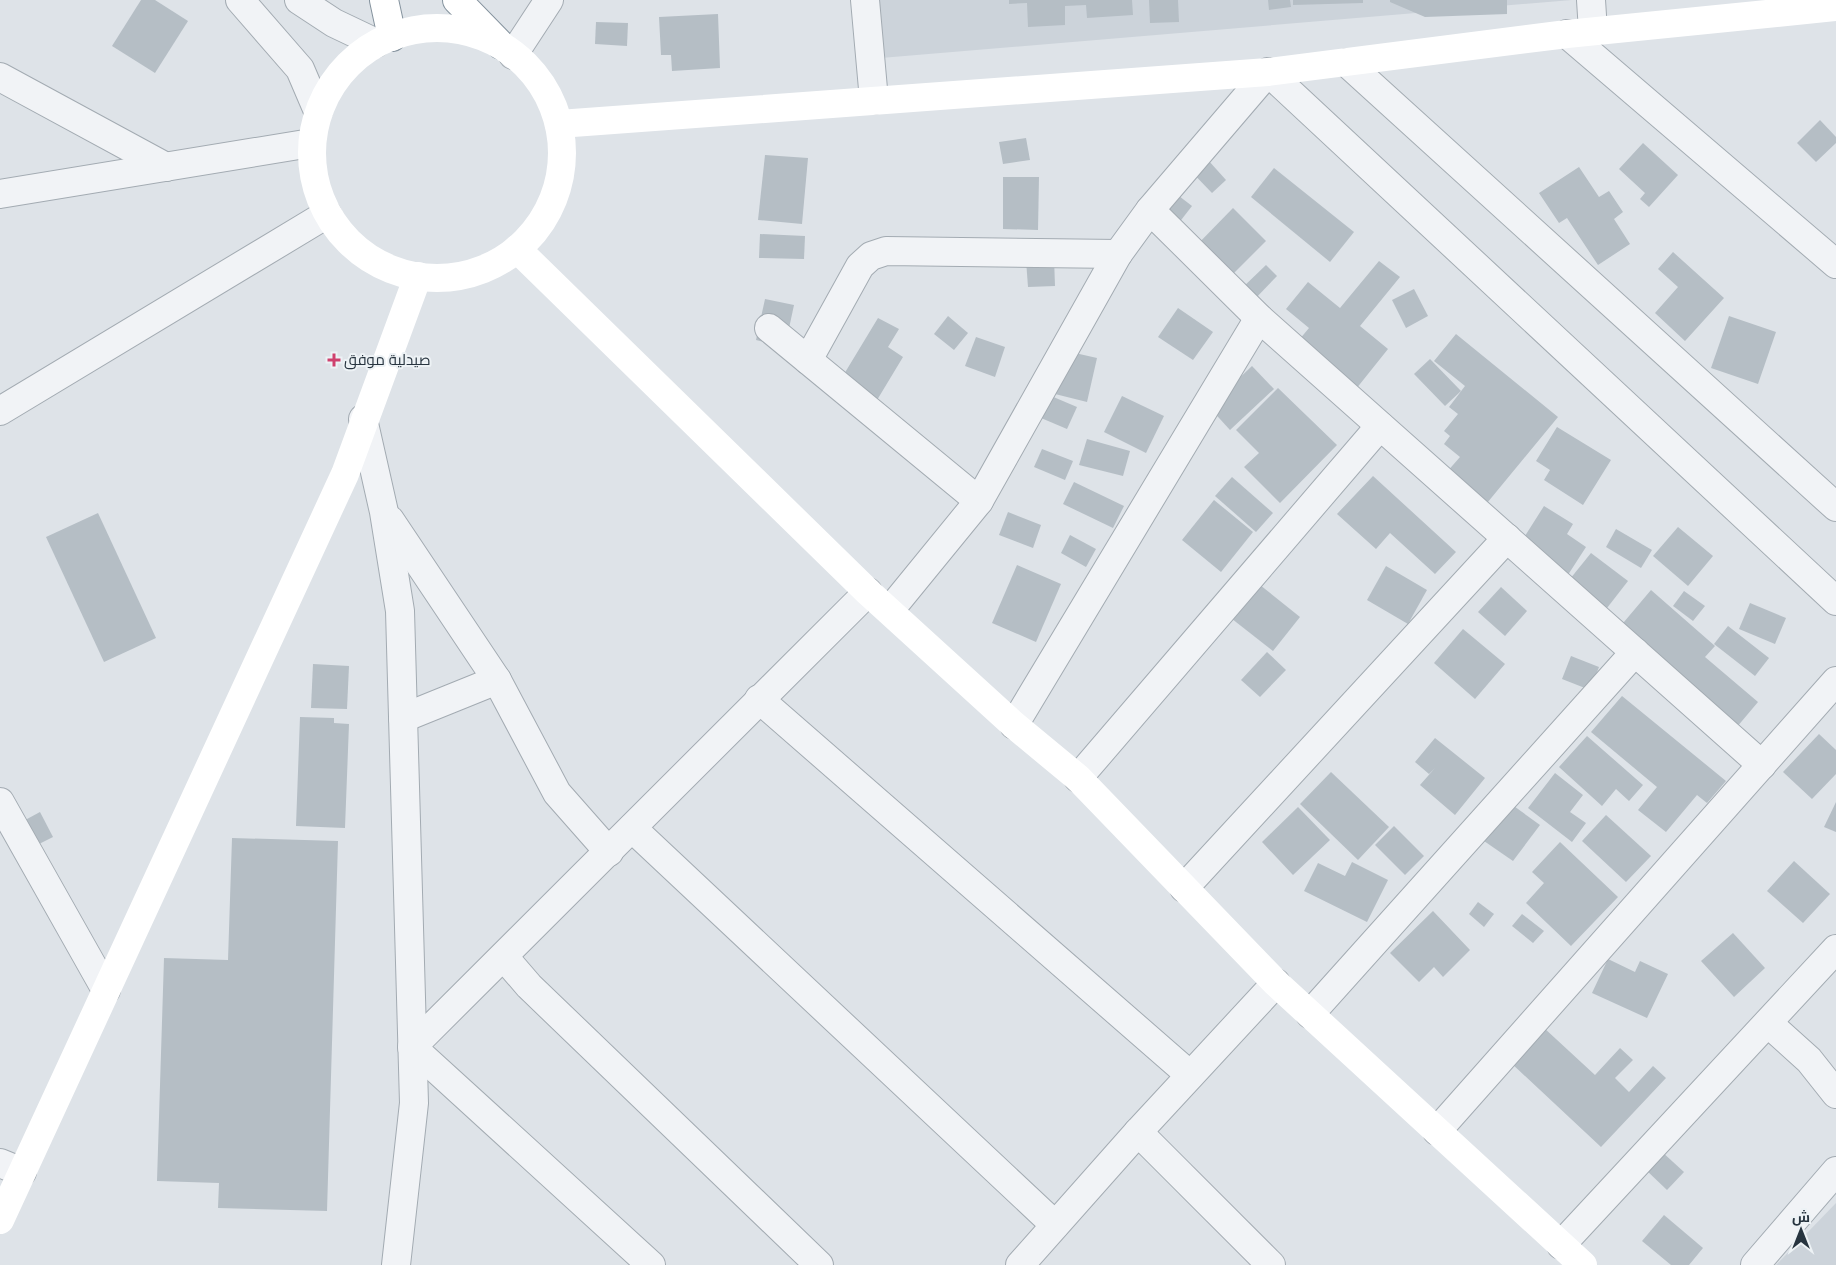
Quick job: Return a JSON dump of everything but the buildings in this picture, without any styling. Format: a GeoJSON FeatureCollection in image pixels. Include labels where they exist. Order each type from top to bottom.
{"type":"FeatureCollection","features":[{"type":"Feature","properties":{"kind":"main road"},"geometry":{"type":"LineString","coordinates":[[384,0],[384,40]]}},
{"type":"Feature","properties":{"kind":"main road"},"geometry":{"type":"LineString","coordinates":[[457,0],[507,50],[527,66],[547,92],[559,124],[562,158],[556,192],[540,224],[517,249],[487,268],[454,277],[418,276],[382,265],[351,244],[327,214],[314,180],[311,143],[318,111],[334,81],[352,60],[384,40],[417,29],[460,30],[507,50]]}},
{"type":"Feature","properties":{"kind":"main road"},"geometry":{"type":"LineString","coordinates":[[559,124],[1268,72],[1566,34],[1836,7]]}},
{"type":"Feature","properties":{"kind":"main road"},"geometry":{"type":"LineString","coordinates":[[517,249],[868,592],[890,610],[1014,725],[1078,778],[1276,983],[1583,1265]]}},
{"type":"Feature","properties":{"kind":"main road"},"geometry":{"type":"LineString","coordinates":[[0,1220],[11,1168],[106,990],[344,474],[418,276]]}},
{"type":"Feature","properties":{"kind":"street"},"geometry":{"type":"LineString","coordinates":[[240,0],[300,70],[318,111]]}},
{"type":"Feature","properties":{"kind":"street"},"geometry":{"type":"LineString","coordinates":[[299,0],[334,23],[384,40]]}},
{"type":"Feature","properties":{"kind":"street"},"geometry":{"type":"LineString","coordinates":[[507,50],[549,0]]}},
{"type":"Feature","properties":{"kind":"street"},"geometry":{"type":"LineString","coordinates":[[865,0],[874,100]]}},
{"type":"Feature","properties":{"kind":"street"},"geometry":{"type":"LineString","coordinates":[[1591,0],[1593,31]]}},
{"type":"Feature","properties":{"kind":"street"},"geometry":{"type":"LineString","coordinates":[[1566,34],[1836,264]]}},
{"type":"Feature","properties":{"kind":"street"},"geometry":{"type":"LineString","coordinates":[[1347,63],[1836,507]]}},
{"type":"Feature","properties":{"kind":"street"},"geometry":{"type":"LineString","coordinates":[[890,610],[979,501],[1118,254],[1150,210],[1268,72],[1836,601]]}},
{"type":"Feature","properties":{"kind":"street"},"geometry":{"type":"LineString","coordinates":[[0,77],[166,167]]}},
{"type":"Feature","properties":{"kind":"street"},"geometry":{"type":"LineString","coordinates":[[0,194],[311,143]]}},
{"type":"Feature","properties":{"kind":"street"},"geometry":{"type":"LineString","coordinates":[[1150,210],[1259,318],[1762,765]]}},
{"type":"Feature","properties":{"kind":"street"},"geometry":{"type":"LineString","coordinates":[[0,411],[327,214]]}},
{"type":"Feature","properties":{"kind":"street"},"geometry":{"type":"LineString","coordinates":[[808,360],[860,266],[871,256],[886,251],[1118,254]]}},
{"type":"Feature","properties":{"kind":"street"},"geometry":{"type":"LineString","coordinates":[[1014,725],[1259,318]]}},
{"type":"Feature","properties":{"kind":"street"},"geometry":{"type":"LineString","coordinates":[[769,328],[979,501]]}},
{"type":"Feature","properties":{"kind":"street"},"geometry":{"type":"LineString","coordinates":[[363,419],[384,512],[400,611],[414,1103],[399,1262]]}},
{"type":"Feature","properties":{"kind":"street"},"geometry":{"type":"LineString","coordinates":[[1078,778],[1380,426]]}},
{"type":"Feature","properties":{"kind":"street"},"geometry":{"type":"LineString","coordinates":[[384,512],[497,680],[557,792],[609,852]]}},
{"type":"Feature","properties":{"kind":"street"},"geometry":{"type":"LineString","coordinates":[[1184,888],[1507,538]]}},
{"type":"Feature","properties":{"kind":"street"},"geometry":{"type":"LineString","coordinates":[[412,1047],[868,592]]}},
{"type":"Feature","properties":{"kind":"street"},"geometry":{"type":"LineString","coordinates":[[1310,1014],[1635,652]]}},
{"type":"Feature","properties":{"kind":"street"},"geometry":{"type":"LineString","coordinates":[[403,718],[497,680]]}},
{"type":"Feature","properties":{"kind":"street"},"geometry":{"type":"LineString","coordinates":[[1437,1131],[1836,681]]}},
{"type":"Feature","properties":{"kind":"street"},"geometry":{"type":"LineString","coordinates":[[759,699],[1190,1075]]}},
{"type":"Feature","properties":{"kind":"street"},"geometry":{"type":"LineString","coordinates":[[0,802],[106,990]]}},
{"type":"Feature","properties":{"kind":"street"},"geometry":{"type":"LineString","coordinates":[[632,828],[1055,1225]]}},
{"type":"Feature","properties":{"kind":"street"},"geometry":{"type":"LineString","coordinates":[[1561,1245],[1836,950]]}},
{"type":"Feature","properties":{"kind":"street"},"geometry":{"type":"LineString","coordinates":[[504,957],[529,986],[819,1265]]}},
{"type":"Feature","properties":{"kind":"street"},"geometry":{"type":"LineString","coordinates":[[1027,1262],[1055,1225],[1138,1132],[1276,983]]}},
{"type":"Feature","properties":{"kind":"street"},"geometry":{"type":"LineString","coordinates":[[1768,1023],[1809,1060],[1836,1094]]}},
{"type":"Feature","properties":{"kind":"street"},"geometry":{"type":"LineString","coordinates":[[412,1047],[651,1265]]}},
{"type":"Feature","properties":{"kind":"street"},"geometry":{"type":"LineString","coordinates":[[1138,1132],[1271,1265]]}},
{"type":"Feature","properties":{"kind":"street"},"geometry":{"type":"LineString","coordinates":[[1755,1265],[1836,1171]]}},
{"type":"Feature","properties":{"kind":"shaded area"},"geometry":{"type":"Polygon","coordinates":[[[853,0],[1572,0],[857,60],[853,0]]]}},
{"type":"Feature","properties":{"kind":"shaded area"},"geometry":{"type":"Polygon","coordinates":[[[1836,1203],[1836,1265],[1776,1265],[1836,1203]]]}},
{"type":"Feature","properties":{"kind":"place","name":"صيدلية موفق"},"geometry":{"type":"Point","coordinates":[334,360]}}]}
